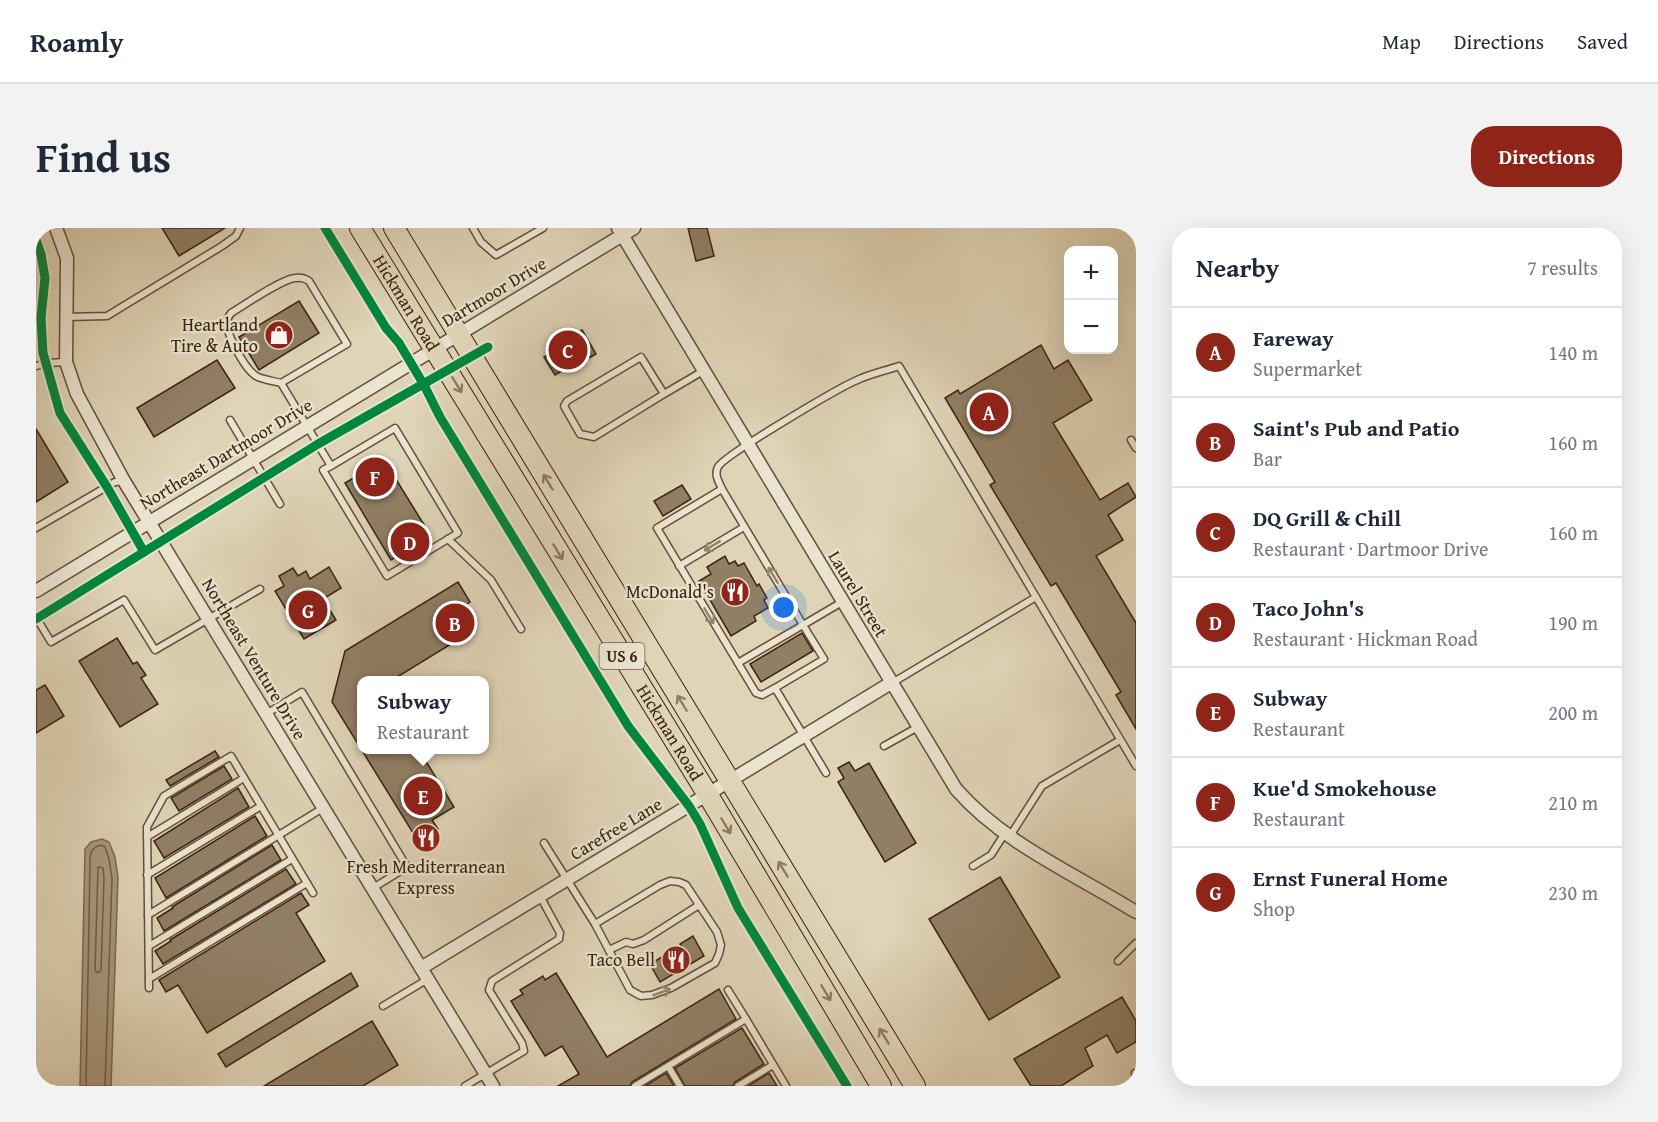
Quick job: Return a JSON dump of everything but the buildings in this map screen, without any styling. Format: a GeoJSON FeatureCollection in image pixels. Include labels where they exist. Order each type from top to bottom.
{"type":"FeatureCollection","features":[{"type":"Feature","properties":{"kind":"highway","name":"Hickman Road"},"geometry":{"type":"LineString","coordinates":[[360,228],[708,795],[881,1086]]}},
{"type":"Feature","properties":{"kind":"highway","name":"Hickman Road"},"geometry":{"type":"LineString","coordinates":[[394,228],[915,1086]]}},
{"type":"Feature","properties":{"kind":"street","name":"Northeast Venture Drive"},"geometry":{"type":"LineString","coordinates":[[56,228],[67,258],[66,362],[77,394],[124,481],[493,1086]]}},
{"type":"Feature","properties":{"kind":"street","name":"Dartmoor Drive"},"geometry":{"type":"LineString","coordinates":[[435,349],[620,232],[634,228]]}},
{"type":"Feature","properties":{"kind":"street","name":"Laurel Street"},"geometry":{"type":"LineString","coordinates":[[620,232],[956,789],[973,808],[1007,835],[1136,912]]}},
{"type":"Feature","properties":{"kind":"street","name":"Northeast Dartmoor Drive"},"geometry":{"type":"LineString","coordinates":[[36,591],[435,349]]}},
{"type":"Feature","properties":{"kind":"street","name":"Carefree Lane"},"geometry":{"type":"LineString","coordinates":[[421,968],[891,683]]}},
{"type":"Feature","properties":{"kind":"lane"},"geometry":{"type":"LineString","coordinates":[[65,317],[107,316],[222,246],[236,236],[240,228]]}},
{"type":"Feature","properties":{"kind":"lane"},"geometry":{"type":"LineString","coordinates":[[473,228],[481,242],[496,255],[543,228]]}},
{"type":"Feature","properties":{"kind":"lane"},"geometry":{"type":"LineString","coordinates":[[281,383],[346,344],[309,281],[304,278],[294,278],[284,282],[231,314],[226,321],[226,328],[249,370],[257,377],[281,383],[331,466]]}},
{"type":"Feature","properties":{"kind":"lane"},"geometry":{"type":"LineString","coordinates":[[664,394],[641,357],[567,401],[564,406],[580,434],[594,437],[703,371]]}},
{"type":"Feature","properties":{"kind":"lane"},"geometry":{"type":"LineString","coordinates":[[36,366],[66,362]]}},
{"type":"Feature","properties":{"kind":"lane"},"geometry":{"type":"LineString","coordinates":[[722,489],[657,528],[756,693],[762,695],[824,659],[722,489],[717,477],[717,469],[722,462],[747,445],[856,380],[899,366],[1136,766]]}},
{"type":"Feature","properties":{"kind":"lane"},"geometry":{"type":"LineString","coordinates":[[230,420],[280,504]]}},
{"type":"Feature","properties":{"kind":"lane"},"geometry":{"type":"LineString","coordinates":[[395,428],[458,533],[387,576],[323,471],[331,466],[395,428]]}},
{"type":"Feature","properties":{"kind":"lane"},"geometry":{"type":"LineString","coordinates":[[1131,440],[1136,448]]}},
{"type":"Feature","properties":{"kind":"lane"},"geometry":{"type":"LineString","coordinates":[[36,528],[115,482],[124,481]]}},
{"type":"Feature","properties":{"kind":"lane"},"geometry":{"type":"LineString","coordinates":[[679,566],[744,527]]}},
{"type":"Feature","properties":{"kind":"lane"},"geometry":{"type":"LineString","coordinates":[[448,539],[491,580],[521,629]]}},
{"type":"Feature","properties":{"kind":"lane"},"geometry":{"type":"LineString","coordinates":[[36,617],[51,642],[124,600],[155,650],[260,589]]}},
{"type":"Feature","properties":{"kind":"lane"},"geometry":{"type":"LineString","coordinates":[[891,683],[1036,597]]}},
{"type":"Feature","properties":{"kind":"lane"},"geometry":{"type":"LineString","coordinates":[[738,663],[842,602]]}},
{"type":"Feature","properties":{"kind":"lane"},"geometry":{"type":"LineString","coordinates":[[775,688],[826,773]]}},
{"type":"Feature","properties":{"kind":"lane"},"geometry":{"type":"LineString","coordinates":[[266,714],[302,692],[308,701],[407,867],[372,888]]}},
{"type":"Feature","properties":{"kind":"lane"},"geometry":{"type":"LineString","coordinates":[[885,746],[918,727]]}},
{"type":"Feature","properties":{"kind":"lane"},"geometry":{"type":"LineString","coordinates":[[973,866],[991,855],[1042,786],[1120,740]]}},
{"type":"Feature","properties":{"kind":"lane"},"geometry":{"type":"LineString","coordinates":[[149,988],[147,827],[165,796],[231,756],[313,893]]}},
{"type":"Feature","properties":{"kind":"lane"},"geometry":{"type":"LineString","coordinates":[[147,837],[244,778]]}},
{"type":"Feature","properties":{"kind":"lane"},"geometry":{"type":"LineString","coordinates":[[147,875],[261,806]]}},
{"type":"Feature","properties":{"kind":"lane"},"geometry":{"type":"LineString","coordinates":[[148,915],[323,808]]}},
{"type":"Feature","properties":{"kind":"lane"},"geometry":{"type":"LineString","coordinates":[[544,843],[595,924],[630,990],[641,996],[652,995],[671,988],[715,963],[721,945],[717,932],[686,885],[679,882],[670,881],[660,885],[595,924]]}},
{"type":"Feature","properties":{"kind":"lane"},"geometry":{"type":"LineString","coordinates":[[149,946],[292,859]]}},
{"type":"Feature","properties":{"kind":"lane"},"geometry":{"type":"LineString","coordinates":[[149,979],[307,884]]}},
{"type":"Feature","properties":{"kind":"lane"},"geometry":{"type":"LineString","coordinates":[[465,1086],[524,1051],[522,1043],[489,990],[492,981],[559,939],[560,933],[540,896]]}},
{"type":"Feature","properties":{"kind":"lane"},"geometry":{"type":"LineString","coordinates":[[609,950],[627,942],[633,944],[644,940],[699,905]]}},
{"type":"Feature","properties":{"kind":"lane"},"geometry":{"type":"LineString","coordinates":[[1118,961],[1136,943]]}},
{"type":"Feature","properties":{"kind":"lane"},"geometry":{"type":"LineString","coordinates":[[383,1006],[428,979]]}},
{"type":"Feature","properties":{"kind":"lane"},"geometry":{"type":"LineString","coordinates":[[728,990],[786,1086]]}},
{"type":"Feature","properties":{"kind":"lane"},"geometry":{"type":"LineString","coordinates":[[635,1086],[746,1019]]}},
{"type":"Feature","properties":{"kind":"lane"},"geometry":{"type":"LineString","coordinates":[[738,1086],[773,1065]]}},
{"type":"Feature","properties":{"kind":"lane"},"geometry":{"type":"LineString","coordinates":[[668,1066],[680,1086]]}},
{"type":"Feature","properties":{"kind":"water"},"geometry":{"type":"Polygon","coordinates":[[[102,839],[109,842],[115,857],[118,877],[111,1086],[80,1086],[85,849],[91,842],[102,839]]]}},
{"type":"Feature","properties":{"kind":"cycle path"},"geometry":{"type":"LineString","coordinates":[[325,228],[386,328],[399,343],[440,417],[628,726],[700,824],[738,908],[847,1086]]}},
{"type":"Feature","properties":{"kind":"cycle path"},"geometry":{"type":"LineString","coordinates":[[36,240],[45,278],[41,318],[43,353],[60,413],[107,487],[144,552]]}},
{"type":"Feature","properties":{"kind":"cycle path"},"geometry":{"type":"LineString","coordinates":[[36,619],[318,444],[488,347]]}},
{"type":"Feature","properties":{"kind":"place","name":"Heartland Tire & Auto"},"geometry":{"type":"Point","coordinates":[279,335]}},
{"type":"Feature","properties":{"kind":"place","name":"DQ Grill & Chill"},"geometry":{"type":"Point","coordinates":[568,350]}},
{"type":"Feature","properties":{"kind":"place","name":"Fareway"},"geometry":{"type":"Point","coordinates":[989,412]}},
{"type":"Feature","properties":{"kind":"place","name":"Kue'd Smokehouse"},"geometry":{"type":"Point","coordinates":[375,477]}},
{"type":"Feature","properties":{"kind":"place","name":"Taco John's"},"geometry":{"type":"Point","coordinates":[410,542]}},
{"type":"Feature","properties":{"kind":"place","name":"McDonald's"},"geometry":{"type":"Point","coordinates":[735,592]}},
{"type":"Feature","properties":{"kind":"place","name":"Ernst Funeral Home"},"geometry":{"type":"Point","coordinates":[308,610]}},
{"type":"Feature","properties":{"kind":"place","name":"Saint's Pub and Patio"},"geometry":{"type":"Point","coordinates":[455,623]}},
{"type":"Feature","properties":{"kind":"place","name":"Subway"},"geometry":{"type":"Point","coordinates":[423,796]}},
{"type":"Feature","properties":{"kind":"place","name":"Fresh Mediterranean Express"},"geometry":{"type":"Point","coordinates":[426,838]}},
{"type":"Feature","properties":{"kind":"place","name":"Taco Bell"},"geometry":{"type":"Point","coordinates":[676,960]}}]}
